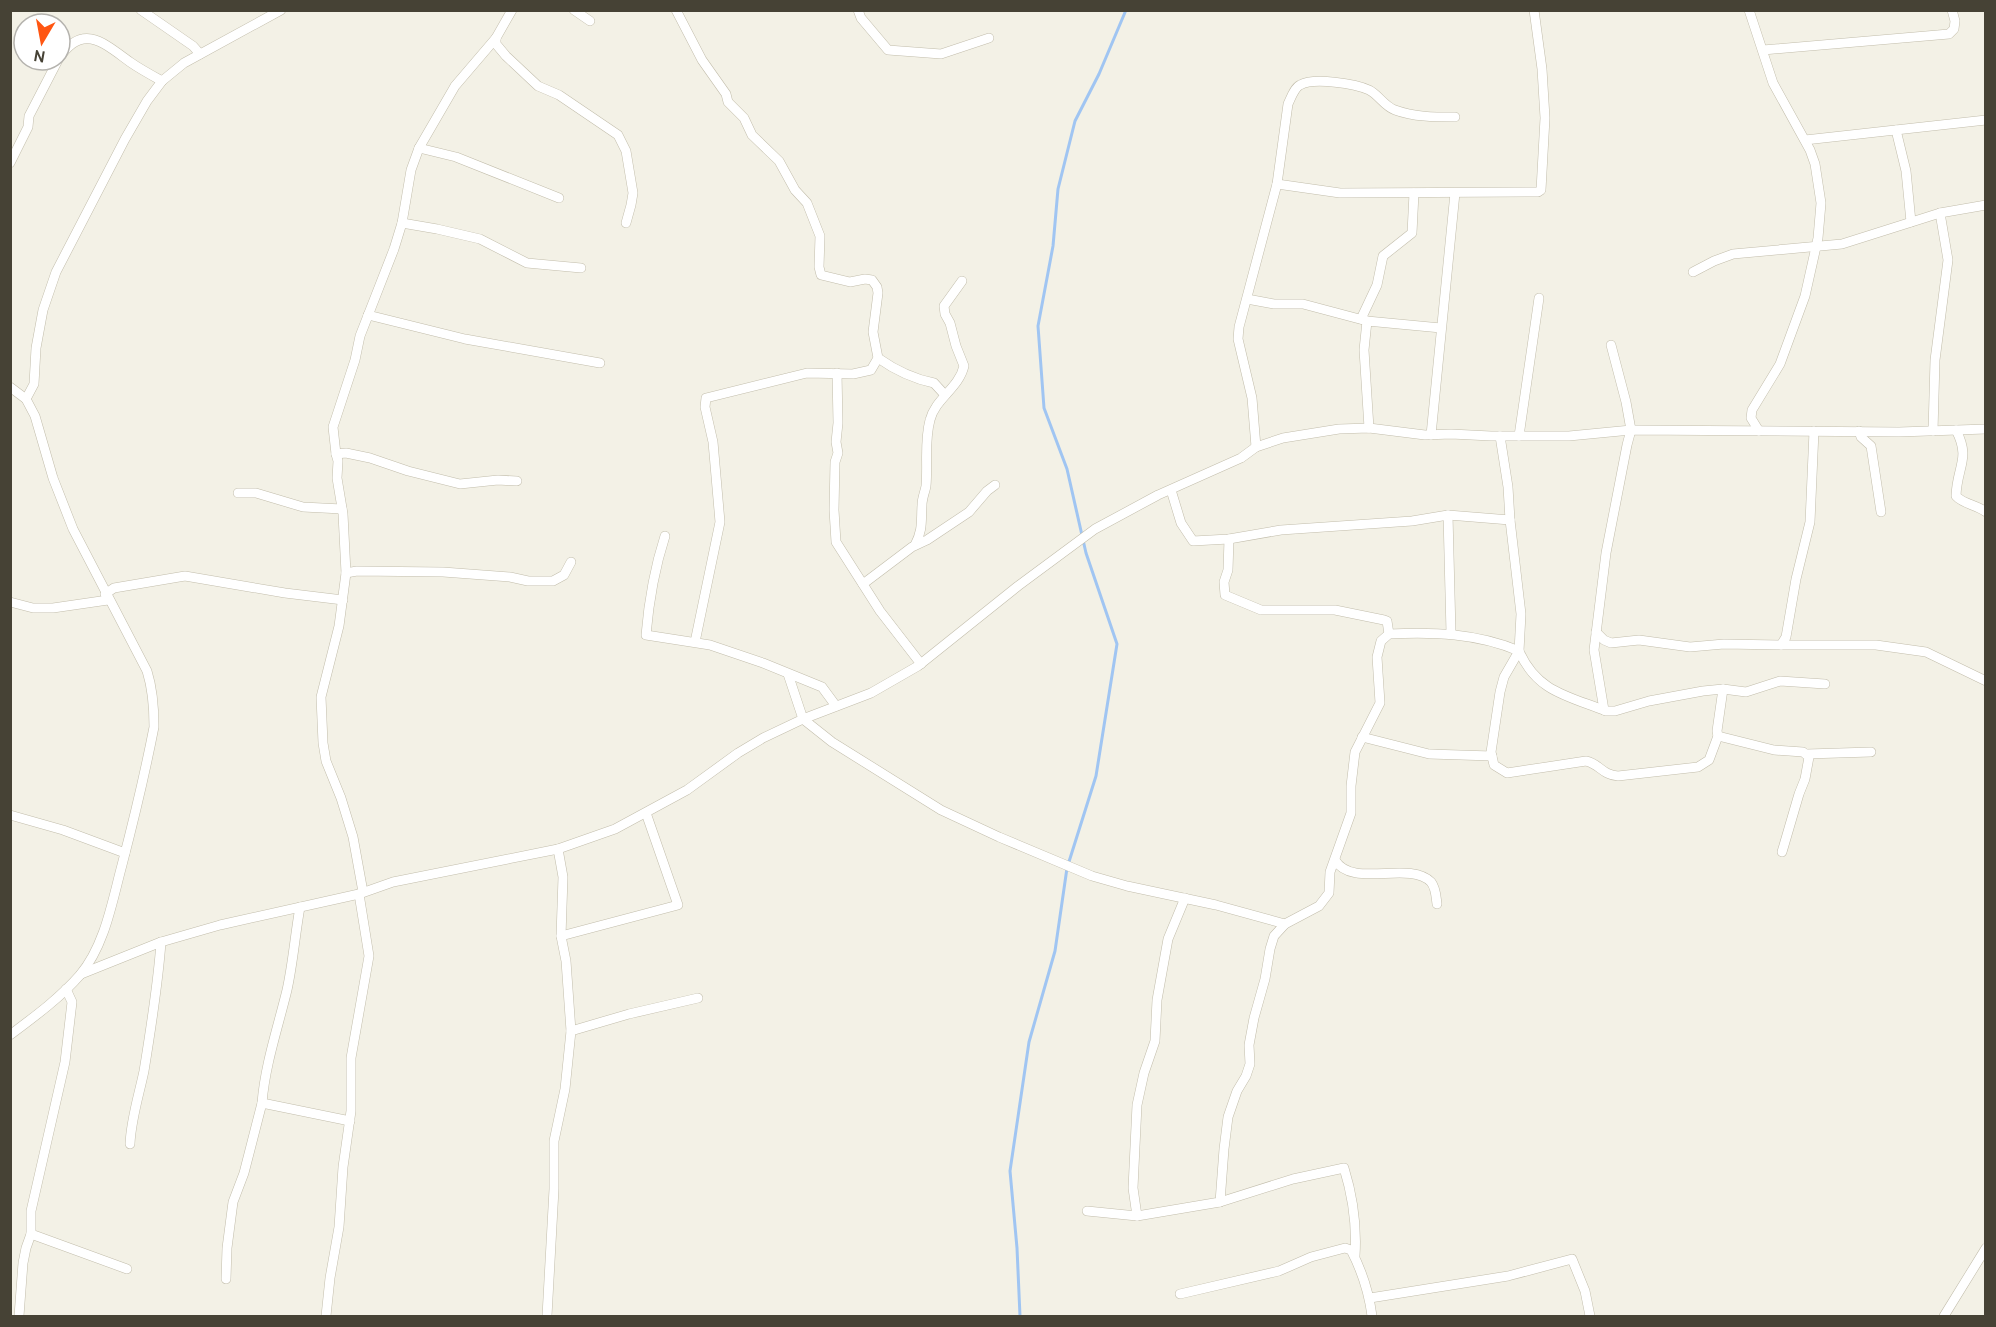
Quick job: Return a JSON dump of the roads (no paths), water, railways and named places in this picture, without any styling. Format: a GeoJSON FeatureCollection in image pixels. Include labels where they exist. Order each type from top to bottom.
{"type":"FeatureCollection","features":[{"type":"Feature","properties":{"kind":"street"},"geometry":{"type":"LineString","coordinates":[[141,10],[193,46],[200,54]]}},
{"type":"Feature","properties":{"kind":"street"},"geometry":{"type":"LineString","coordinates":[[26,399],[34,384],[36,348],[43,310],[56,272],[147,101],[162,81],[184,63],[281,10]]}},
{"type":"Feature","properties":{"kind":"street"},"geometry":{"type":"LineString","coordinates":[[326,1317],[339,1227],[342,1167],[350,1121],[351,1058],[369,956],[361,893],[361,872],[341,798],[326,761],[323,743],[321,697],[339,626],[346,573],[342,509],[337,478],[338,461],[333,427],[355,360],[360,336],[394,249],[402,223],[411,170],[419,148],[455,86],[496,38],[512,10]]}},
{"type":"Feature","properties":{"kind":"street"},"geometry":{"type":"LineString","coordinates":[[574,10],[590,21]]}},
{"type":"Feature","properties":{"kind":"street"},"geometry":{"type":"LineString","coordinates":[[675,10],[702,60],[726,94],[728,102],[744,118],[752,135],[779,161],[795,190],[807,203],[819,236],[821,274],[850,282],[872,280],[878,293],[873,332],[878,358],[871,370],[853,374],[807,374],[706,398],[705,407],[713,442],[720,522],[695,642]]}},
{"type":"Feature","properties":{"kind":"street"},"geometry":{"type":"LineString","coordinates":[[858,10],[861,18],[888,50],[941,54],[989,38]]}},
{"type":"Feature","properties":{"kind":"street"},"geometry":{"type":"LineString","coordinates":[[1277,184],[1340,193],[1538,192],[1541,190],[1545,118],[1542,69],[1534,10]]}},
{"type":"Feature","properties":{"kind":"street"},"geometry":{"type":"LineString","coordinates":[[1741,431],[1751,418],[1752,410],[1780,364],[1805,296],[1821,203],[1815,164],[1805,140],[1773,83],[1749,10]]}},
{"type":"Feature","properties":{"kind":"street"},"geometry":{"type":"LineString","coordinates":[[1763,50],[1948,34],[1954,29],[1955,21],[1952,10]]}},
{"type":"Feature","properties":{"kind":"street"},"geometry":{"type":"LineString","coordinates":[[72,43],[82,37],[96,39],[162,81]]}},
{"type":"Feature","properties":{"kind":"street"},"geometry":{"type":"LineString","coordinates":[[496,38],[496,44],[506,56],[538,86],[559,95],[611,128],[623,141],[633,193],[626,223]]}},
{"type":"Feature","properties":{"kind":"street"},"geometry":{"type":"LineString","coordinates":[[10,163],[28,127],[29,116],[52,72]]}},
{"type":"Feature","properties":{"kind":"street"},"geometry":{"type":"LineString","coordinates":[[1256,447],[1252,398],[1238,339],[1239,327],[1277,184],[1288,104],[1294,92],[1300,85],[1317,81],[1336,82],[1368,89],[1386,106],[1394,110],[1432,117],[1455,117]]}},
{"type":"Feature","properties":{"kind":"street"},"geometry":{"type":"LineString","coordinates":[[1805,140],[1986,120]]}},
{"type":"Feature","properties":{"kind":"street"},"geometry":{"type":"LineString","coordinates":[[1896,130],[1906,171],[1911,222]]}},
{"type":"Feature","properties":{"kind":"street"},"geometry":{"type":"LineString","coordinates":[[419,148],[456,157],[559,198]]}},
{"type":"Feature","properties":{"kind":"street"},"geometry":{"type":"LineString","coordinates":[[1369,428],[1364,320],[1377,285],[1383,256],[1412,233],[1414,193]]}},
{"type":"Feature","properties":{"kind":"street"},"geometry":{"type":"LineString","coordinates":[[1431,435],[1455,193]]}},
{"type":"Feature","properties":{"kind":"street"},"geometry":{"type":"LineString","coordinates":[[1693,272],[1733,254],[1842,244],[1940,213],[1986,205]]}},
{"type":"Feature","properties":{"kind":"street"},"geometry":{"type":"LineString","coordinates":[[1933,431],[1935,360],[1948,260],[1940,213]]}},
{"type":"Feature","properties":{"kind":"street"},"geometry":{"type":"LineString","coordinates":[[402,223],[480,239],[527,263],[581,268]]}},
{"type":"Feature","properties":{"kind":"street"},"geometry":{"type":"LineString","coordinates":[[915,546],[921,534],[930,421],[933,410],[958,381],[964,366],[944,306],[962,281]]}},
{"type":"Feature","properties":{"kind":"street"},"geometry":{"type":"LineString","coordinates":[[1519,436],[1539,298]]}},
{"type":"Feature","properties":{"kind":"street"},"geometry":{"type":"LineString","coordinates":[[1247,299],[1274,304],[1304,304],[1364,320],[1441,328]]}},
{"type":"Feature","properties":{"kind":"street"},"geometry":{"type":"LineString","coordinates":[[368,315],[465,339],[600,363]]}},
{"type":"Feature","properties":{"kind":"street"},"geometry":{"type":"LineString","coordinates":[[1604,710],[1594,650],[1606,553],[1631,430],[1611,345]]}},
{"type":"Feature","properties":{"kind":"street"},"geometry":{"type":"LineString","coordinates":[[878,358],[893,368],[923,381],[934,383],[945,395]]}},
{"type":"Feature","properties":{"kind":"street"},"geometry":{"type":"LineString","coordinates":[[837,373],[836,542],[880,611],[921,664]]}},
{"type":"Feature","properties":{"kind":"street"},"geometry":{"type":"LineString","coordinates":[[10,387],[26,399],[35,416],[62,505],[107,597],[147,671],[153,688],[154,727],[107,922],[94,953],[81,974],[66,989],[10,1035]]}},
{"type":"Feature","properties":{"kind":"street"},"geometry":{"type":"LineString","coordinates":[[1751,418],[1759,430]]}},
{"type":"Feature","properties":{"kind":"street"},"geometry":{"type":"LineString","coordinates":[[81,974],[161,942],[220,925],[361,893],[393,882],[558,849],[615,829],[687,790],[763,738],[803,719],[871,693],[921,664],[1018,586],[1095,530],[1171,490],[1241,458],[1256,447],[1283,438],[1317,432],[1369,428],[1431,435],[1500,436],[1569,436],[1631,430],[1859,432],[1986,429]]}},
{"type":"Feature","properties":{"kind":"street"},"geometry":{"type":"LineString","coordinates":[[1956,430],[1963,444],[1964,454],[1956,484],[1956,496],[1986,512]]}},
{"type":"Feature","properties":{"kind":"street"},"geometry":{"type":"LineString","coordinates":[[1781,645],[1786,637],[1798,568],[1810,522],[1814,431]]}},
{"type":"Feature","properties":{"kind":"street"},"geometry":{"type":"LineString","coordinates":[[1859,432],[1871,446],[1881,512]]}},
{"type":"Feature","properties":{"kind":"street"},"geometry":{"type":"LineString","coordinates":[[1500,436],[1508,487],[1521,614],[1519,651],[1504,677],[1496,715],[1492,756],[1494,765],[1507,773],[1586,761],[1592,762],[1611,776],[1698,767],[1705,764],[1712,756],[1718,736],[1723,689]]}},
{"type":"Feature","properties":{"kind":"street"},"geometry":{"type":"LineString","coordinates":[[336,454],[346,453],[370,458],[408,471],[460,484],[498,480],[517,481]]}},
{"type":"Feature","properties":{"kind":"street"},"geometry":{"type":"LineString","coordinates":[[863,584],[915,546],[969,512],[995,485]]}},
{"type":"Feature","properties":{"kind":"street"},"geometry":{"type":"LineString","coordinates":[[1171,490],[1181,523],[1193,541],[1229,539],[1281,530],[1413,521],[1448,515],[1510,520]]}},
{"type":"Feature","properties":{"kind":"street"},"geometry":{"type":"LineString","coordinates":[[238,494],[256,493],[303,507],[342,509]]}},
{"type":"Feature","properties":{"kind":"street"},"geometry":{"type":"LineString","coordinates":[[1448,515],[1451,633]]}},
{"type":"Feature","properties":{"kind":"street"},"geometry":{"type":"LineString","coordinates":[[665,536],[655,569],[646,634],[695,642],[720,649],[788,674],[822,687],[836,706]]}},
{"type":"Feature","properties":{"kind":"street"},"geometry":{"type":"LineString","coordinates":[[1229,539],[1228,570],[1224,582],[1225,596],[1261,610],[1335,610],[1384,620],[1387,621],[1389,634]]}},
{"type":"Feature","properties":{"kind":"street"},"geometry":{"type":"LineString","coordinates":[[346,573],[357,571],[443,572],[510,577],[528,581],[553,580],[564,576],[571,562]]}},
{"type":"Feature","properties":{"kind":"street"},"geometry":{"type":"LineString","coordinates":[[10,602],[33,608],[53,608],[107,597],[114,588],[185,576],[343,600]]}},
{"type":"Feature","properties":{"kind":"street"},"geometry":{"type":"LineString","coordinates":[[1596,632],[1611,643],[1639,640],[1690,647],[1724,644],[1876,645],[1926,652],[1986,681]]}},
{"type":"Feature","properties":{"kind":"street"},"geometry":{"type":"LineString","coordinates":[[1220,1202],[1228,1117],[1250,1064],[1251,1036],[1265,979],[1269,949],[1274,936],[1285,924],[1319,906],[1325,900],[1331,887],[1330,872],[1351,813],[1353,759],[1380,703],[1377,657],[1381,641],[1389,634],[1451,633],[1509,646],[1519,651],[1525,664],[1548,688],[1604,710],[1614,711],[1649,701],[1703,691],[1723,689],[1746,692],[1780,681],[1825,684]]}},
{"type":"Feature","properties":{"kind":"street"},"geometry":{"type":"LineString","coordinates":[[788,674],[803,719],[832,742],[941,810],[1092,876],[1285,924]]}},
{"type":"Feature","properties":{"kind":"street"},"geometry":{"type":"LineString","coordinates":[[1718,736],[1774,750],[1807,754],[1871,752]]}},
{"type":"Feature","properties":{"kind":"street"},"geometry":{"type":"LineString","coordinates":[[1362,737],[1429,754],[1492,756]]}},
{"type":"Feature","properties":{"kind":"street"},"geometry":{"type":"LineString","coordinates":[[1782,852],[1809,762],[1807,754]]}},
{"type":"Feature","properties":{"kind":"street"},"geometry":{"type":"LineString","coordinates":[[561,936],[678,905],[646,813]]}},
{"type":"Feature","properties":{"kind":"street"},"geometry":{"type":"LineString","coordinates":[[10,815],[63,830],[125,853]]}},
{"type":"Feature","properties":{"kind":"street"},"geometry":{"type":"LineString","coordinates":[[547,1317],[554,1189],[554,1141],[565,1089],[571,1031],[566,961],[561,936],[563,877],[558,849]]}},
{"type":"Feature","properties":{"kind":"street"},"geometry":{"type":"LineString","coordinates":[[1335,860],[1338,866],[1356,873],[1409,874],[1422,877],[1435,889],[1437,904]]}},
{"type":"Feature","properties":{"kind":"street"},"geometry":{"type":"LineString","coordinates":[[1137,1216],[1132,1188],[1137,1105],[1144,1073],[1155,1041],[1157,1000],[1168,939],[1185,898]]}},
{"type":"Feature","properties":{"kind":"street"},"geometry":{"type":"LineString","coordinates":[[226,1279],[227,1248],[233,1202],[244,1173],[262,1103],[265,1080],[287,990],[300,907]]}},
{"type":"Feature","properties":{"kind":"street"},"geometry":{"type":"LineString","coordinates":[[130,1144],[130,1133],[157,995],[161,942]]}},
{"type":"Feature","properties":{"kind":"street"},"geometry":{"type":"LineString","coordinates":[[19,1317],[23,1263],[31,1234],[31,1211],[67,1048],[72,1002],[66,989]]}},
{"type":"Feature","properties":{"kind":"street"},"geometry":{"type":"LineString","coordinates":[[571,1031],[629,1014],[698,998]]}},
{"type":"Feature","properties":{"kind":"street"},"geometry":{"type":"LineString","coordinates":[[262,1103],[350,1121]]}},
{"type":"Feature","properties":{"kind":"street"},"geometry":{"type":"LineString","coordinates":[[1087,1211],[1137,1216],[1220,1202],[1293,1179],[1344,1167],[1352,1193],[1356,1222],[1354,1256]]}},
{"type":"Feature","properties":{"kind":"street"},"geometry":{"type":"LineString","coordinates":[[31,1234],[127,1269]]}},
{"type":"Feature","properties":{"kind":"street"},"geometry":{"type":"LineString","coordinates":[[1180,1294],[1279,1271],[1311,1257],[1345,1248],[1351,1250],[1354,1256],[1370,1298],[1372,1317]]}},
{"type":"Feature","properties":{"kind":"street"},"geometry":{"type":"LineString","coordinates":[[1944,1317],[1986,1248]]}},
{"type":"Feature","properties":{"kind":"street"},"geometry":{"type":"LineString","coordinates":[[1370,1298],[1508,1276],[1572,1258],[1585,1291],[1590,1317]]}},
{"type":"Feature","properties":{"kind":"waterway"},"geometry":{"type":"LineString","coordinates":[[1020,1316],[1010,1171],[1029,1042],[1055,951],[1067,868],[1096,776],[1117,644],[1086,553],[1067,469],[1044,408],[1038,326],[1053,246],[1058,189],[1075,121],[1099,74],[1126,10]]}}]}
